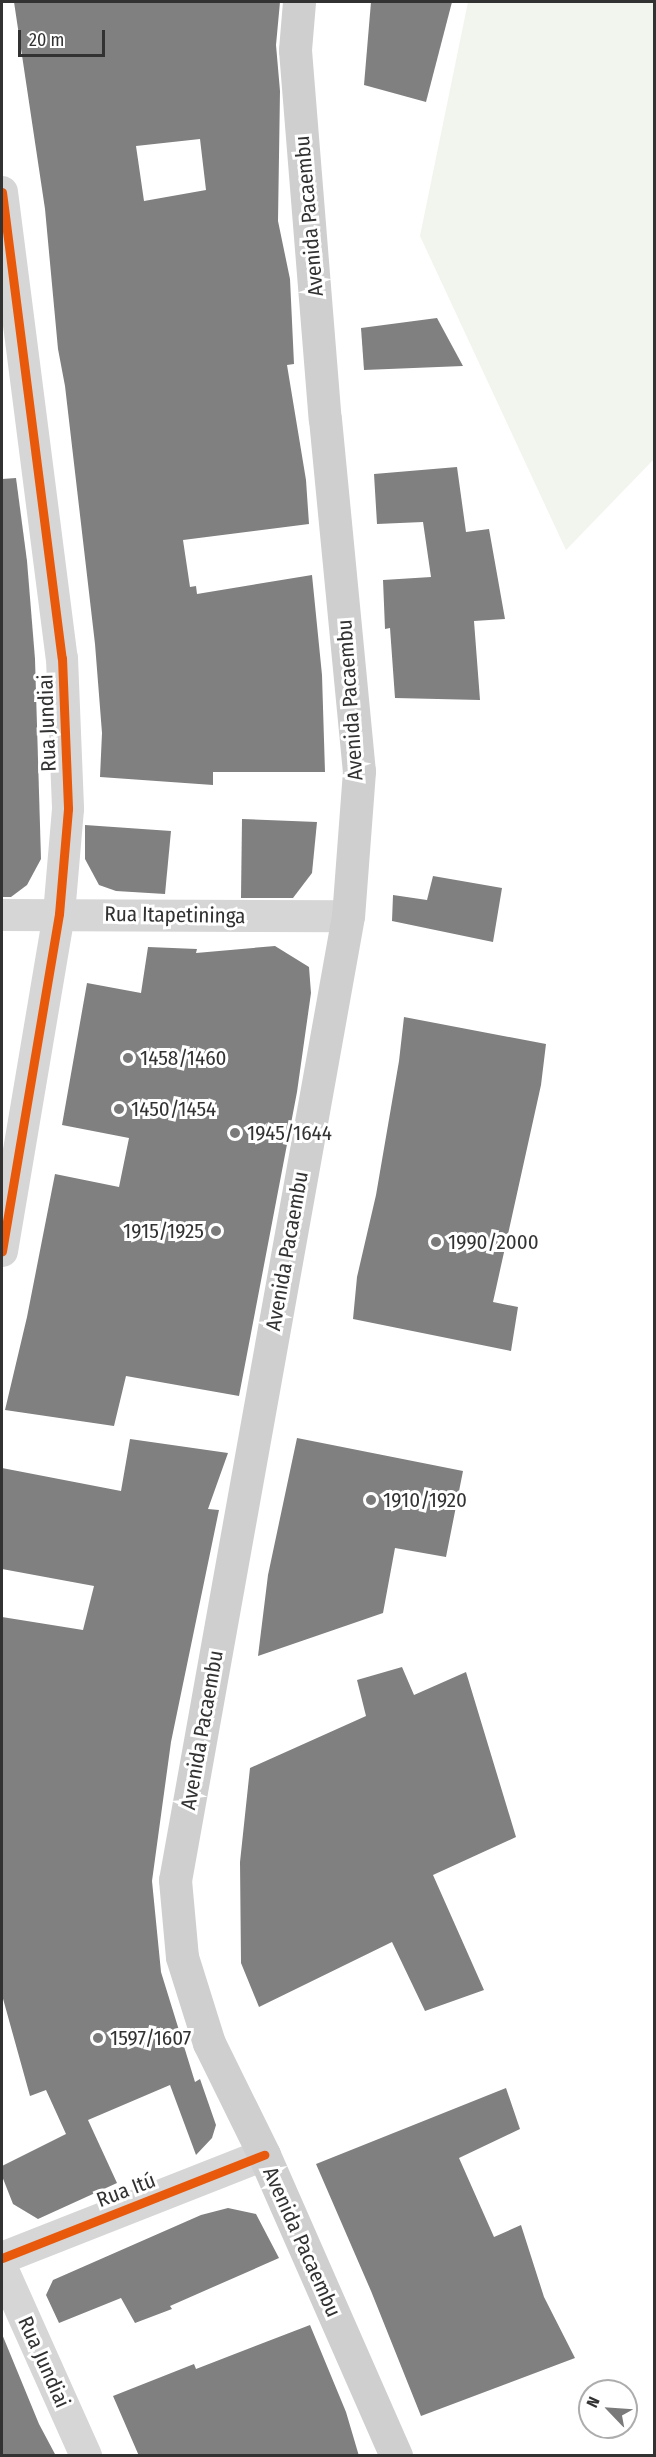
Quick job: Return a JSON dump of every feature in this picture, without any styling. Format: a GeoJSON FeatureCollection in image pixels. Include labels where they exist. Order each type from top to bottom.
{"type":"FeatureCollection","features":[{"type":"Feature","properties":{"kind":"main road","name":"Avenida Pacaembu"},"geometry":{"type":"LineString","coordinates":[[299,2],[296,62],[325,419],[359,771],[348,916],[175,1880],[182,1957],[209,2043],[264,2155],[396,2456]]}},
{"type":"Feature","properties":{"kind":"street","name":"Rua Jundiai"},"geometry":{"type":"LineString","coordinates":[[2,192],[62,658],[68,809],[59,914],[2,1251]]}},
{"type":"Feature","properties":{"kind":"street","name":"Rua Itapetininga"},"geometry":{"type":"LineString","coordinates":[[2,915],[348,916]]}},
{"type":"Feature","properties":{"kind":"street","name":"Rua Itú"},"geometry":{"type":"LineString","coordinates":[[2,2258],[264,2155]]}},
{"type":"Feature","properties":{"kind":"street","name":"Rua Jundiai"},"geometry":{"type":"LineString","coordinates":[[2,2268],[86,2456]]}},
{"type":"Feature","properties":{"kind":"shaded area"},"geometry":{"type":"Polygon","coordinates":[[[468,2],[654,2],[654,459],[566,550],[420,236],[468,2]]]}},
{"type":"Feature","properties":{"kind":"building"},"geometry":{"type":"Polygon","coordinates":[[[14,2],[280,2],[276,45],[280,91],[278,221],[290,279],[294,364],[287,365],[306,480],[309,524],[183,540],[190,587],[196,586],[197,594],[312,575],[322,675],[325,772],[213,772],[213,785],[100,777],[102,733],[95,644],[65,386],[58,349],[45,209],[14,2]],[[200,139],[136,146],[144,201],[206,190],[200,139]]]}},
{"type":"Feature","properties":{"kind":"building"},"geometry":{"type":"Polygon","coordinates":[[[371,2],[452,2],[426,102],[364,85],[371,2]]]}},
{"type":"Feature","properties":{"kind":"building"},"geometry":{"type":"Polygon","coordinates":[[[437,318],[463,366],[364,370],[361,328],[437,318]]]}},
{"type":"Feature","properties":{"kind":"building"},"geometry":{"type":"Polygon","coordinates":[[[457,467],[466,532],[489,529],[505,619],[474,621],[480,700],[395,698],[390,628],[385,629],[383,580],[431,577],[423,522],[377,524],[374,474],[457,467]]]}},
{"type":"Feature","properties":{"kind":"building"},"geometry":{"type":"Polygon","coordinates":[[[16,478],[27,561],[35,659],[41,859],[27,885],[11,897],[2,897],[2,479],[16,478]]]}},
{"type":"Feature","properties":{"kind":"building"},"geometry":{"type":"Polygon","coordinates":[[[242,819],[317,822],[312,873],[293,898],[241,898],[242,819]]]}},
{"type":"Feature","properties":{"kind":"building"},"geometry":{"type":"Polygon","coordinates":[[[85,825],[171,831],[165,894],[116,891],[99,885],[85,859],[85,825]]]}},
{"type":"Feature","properties":{"kind":"building"},"geometry":{"type":"Polygon","coordinates":[[[433,876],[502,888],[493,942],[392,921],[393,895],[427,900],[433,876]]]}},
{"type":"Feature","properties":{"kind":"building"},"geometry":{"type":"Polygon","coordinates":[[[275,946],[309,967],[311,993],[297,1092],[239,1396],[126,1376],[114,1426],[5,1410],[27,1317],[55,1174],[119,1187],[129,1138],[62,1125],[87,983],[141,993],[148,947],[197,949],[196,953],[275,946]]]}},
{"type":"Feature","properties":{"kind":"building"},"geometry":{"type":"Polygon","coordinates":[[[404,1017],[546,1044],[541,1085],[493,1302],[518,1307],[511,1351],[353,1319],[357,1277],[376,1195],[399,1061],[404,1017]]]}},
{"type":"Feature","properties":{"kind":"building"},"geometry":{"type":"Polygon","coordinates":[[[297,1438],[463,1471],[446,1557],[395,1548],[383,1613],[258,1656],[268,1575],[297,1438]]]}},
{"type":"Feature","properties":{"kind":"building"},"geometry":{"type":"Polygon","coordinates":[[[130,1439],[228,1453],[208,1509],[219,1510],[171,1742],[152,1881],[161,1972],[195,2082],[200,2079],[216,2125],[212,2138],[196,2155],[170,2085],[88,2120],[117,2183],[38,2219],[13,2204],[2,2176],[2,2166],[66,2134],[46,2090],[30,2096],[2,1995],[2,1617],[83,1630],[94,1586],[2,1569],[2,1468],[121,1491],[130,1439]]]}},
{"type":"Feature","properties":{"kind":"building"},"geometry":{"type":"Polygon","coordinates":[[[402,1667],[414,1695],[466,1672],[516,1837],[433,1875],[484,1990],[425,2011],[392,1942],[259,2007],[241,1963],[240,1862],[250,1768],[366,1716],[357,1680],[402,1667]]]}},
{"type":"Feature","properties":{"kind":"building"},"geometry":{"type":"Polygon","coordinates":[[[506,2088],[520,2129],[459,2158],[494,2237],[521,2225],[544,2297],[575,2358],[421,2416],[371,2291],[316,2164],[506,2088]]]}},
{"type":"Feature","properties":{"kind":"building"},"geometry":{"type":"Polygon","coordinates":[[[228,2208],[256,2214],[279,2258],[170,2306],[172,2309],[135,2323],[121,2298],[59,2323],[46,2295],[53,2280],[201,2215],[228,2208]]]}},
{"type":"Feature","properties":{"kind":"building"},"geometry":{"type":"Polygon","coordinates":[[[310,2325],[346,2412],[359,2456],[139,2456],[113,2396],[194,2364],[196,2369],[310,2325]]]}},
{"type":"Feature","properties":{"kind":"building"},"geometry":{"type":"Polygon","coordinates":[[[2,2334],[39,2424],[56,2456],[2,2456],[2,2334]]]}},
{"type":"Feature","properties":{"kind":"cycle path"},"geometry":{"type":"LineString","coordinates":[[2,192],[62,658],[68,809],[59,914],[2,1251]]}},
{"type":"Feature","properties":{"kind":"cycle path"},"geometry":{"type":"LineString","coordinates":[[2,2258],[264,2155]]}},
{"type":"Feature","properties":{"kind":"place","name":"1458/1460"},"geometry":{"type":"Point","coordinates":[128,1058]}},
{"type":"Feature","properties":{"kind":"place","name":"1450/1454"},"geometry":{"type":"Point","coordinates":[119,1109]}},
{"type":"Feature","properties":{"kind":"place","name":"1945/1644"},"geometry":{"type":"Point","coordinates":[235,1133]}},
{"type":"Feature","properties":{"kind":"place","name":"1915/1925"},"geometry":{"type":"Point","coordinates":[216,1231]}},
{"type":"Feature","properties":{"kind":"place","name":"1990/2000"},"geometry":{"type":"Point","coordinates":[436,1242]}},
{"type":"Feature","properties":{"kind":"place","name":"1910/1920"},"geometry":{"type":"Point","coordinates":[371,1500]}},
{"type":"Feature","properties":{"kind":"place","name":"1597/1607"},"geometry":{"type":"Point","coordinates":[98,2038]}}]}
